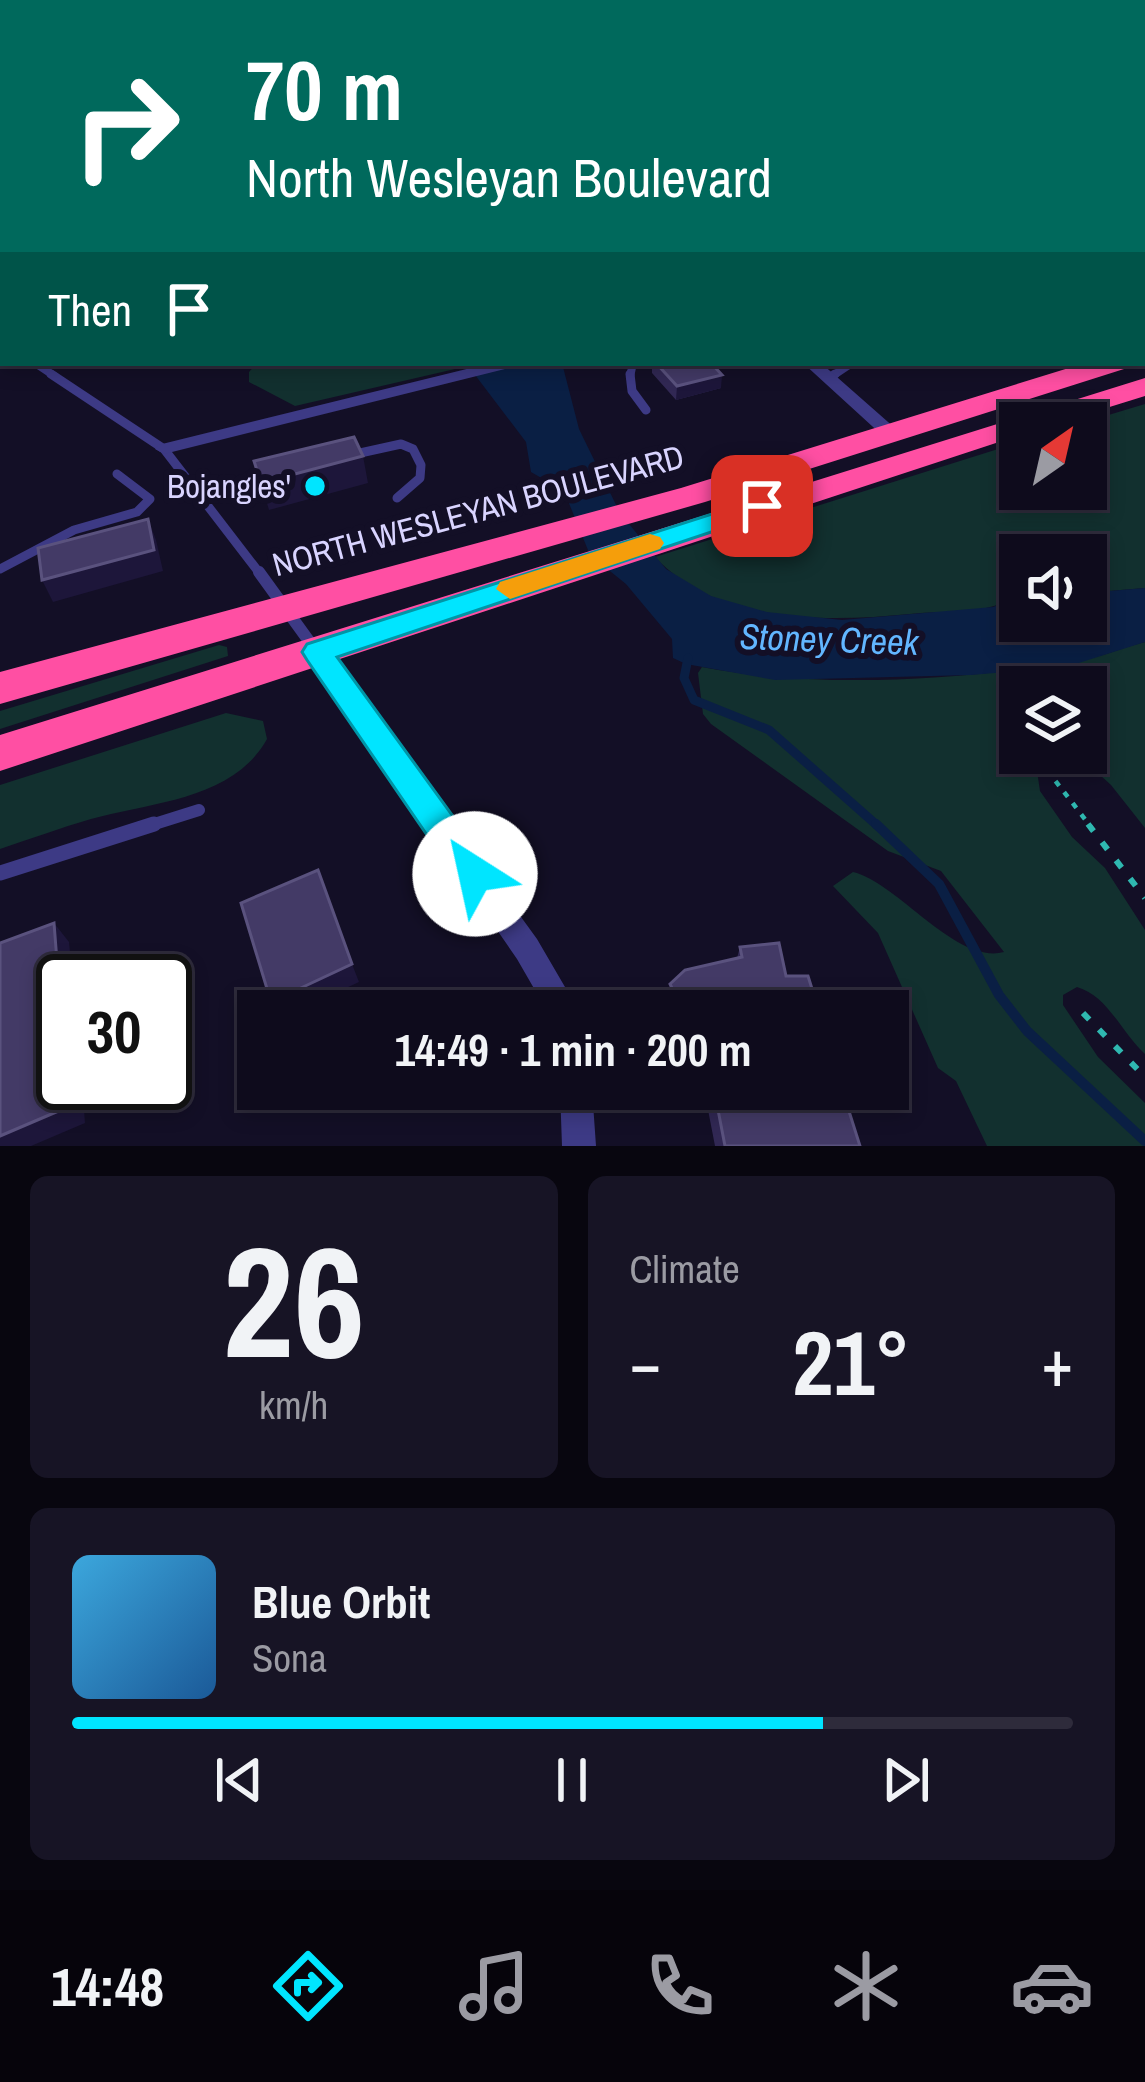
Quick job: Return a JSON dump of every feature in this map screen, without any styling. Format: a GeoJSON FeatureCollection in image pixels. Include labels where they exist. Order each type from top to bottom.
{"type":"FeatureCollection","features":[{"type":"Feature","properties":{"kind":"highway","name":"NORTH WESLEYAN BOULEVARD"},"geometry":{"type":"LineString","coordinates":[[705,508],[890,433],[1106,366]]}},
{"type":"Feature","properties":{"kind":"highway"},"geometry":{"type":"LineString","coordinates":[[1120,366],[1145,384]]}},
{"type":"Feature","properties":{"kind":"highway","name":"NORTH WESLEYAN BOULEVARD"},"geometry":{"type":"LineString","coordinates":[[1090,402],[1145,384]]}},
{"type":"Feature","properties":{"kind":"highway","name":"NORTH WESLEYAN BOULEVARD"},"geometry":{"type":"LineString","coordinates":[[0,753],[317,652],[535,560],[705,508],[999,430]]}},
{"type":"Feature","properties":{"kind":"highway","name":"NORTH WESLEYAN BOULEVARD"},"geometry":{"type":"LineString","coordinates":[[0,688],[281,607],[535,560]]}},
{"type":"Feature","properties":{"kind":"street"},"geometry":{"type":"LineString","coordinates":[[164,449],[499,366]]}},
{"type":"Feature","properties":{"kind":"street"},"geometry":{"type":"LineString","coordinates":[[814,366],[890,433]]}},
{"type":"Feature","properties":{"kind":"street"},"geometry":{"type":"LineString","coordinates":[[317,652],[551,990]]}},
{"type":"Feature","properties":{"kind":"street"},"geometry":{"type":"LineString","coordinates":[[576,1110],[579,1146]]}},
{"type":"Feature","properties":{"kind":"lane"},"geometry":{"type":"LineString","coordinates":[[40,366],[164,449],[240,540],[281,607],[317,652]]}},
{"type":"Feature","properties":{"kind":"lane"},"geometry":{"type":"LineString","coordinates":[[630,366],[632,392],[646,410]]}},
{"type":"Feature","properties":{"kind":"lane"},"geometry":{"type":"LineString","coordinates":[[829,379],[848,366]]}},
{"type":"Feature","properties":{"kind":"lane"},"geometry":{"type":"LineString","coordinates":[[343,457],[401,444],[413,449],[422,461],[419,484],[397,498]]}},
{"type":"Feature","properties":{"kind":"lane"},"geometry":{"type":"LineString","coordinates":[[0,569],[74,530],[137,512],[150,499],[116,474]]}},
{"type":"Feature","properties":{"kind":"lane"},"geometry":{"type":"LineString","coordinates":[[0,873],[199,810]]}},
{"type":"Feature","properties":{"kind":"path"},"geometry":{"type":"LineString","coordinates":[[1050,774],[1145,898]]}},
{"type":"Feature","properties":{"kind":"path"},"geometry":{"type":"LineString","coordinates":[[1084,1013],[1145,1077]]}},
{"type":"Feature","properties":{"kind":"green space"},"geometry":{"type":"Polygon","coordinates":[[[254,366],[468,366],[295,406],[249,382],[254,366]]]}},
{"type":"Feature","properties":{"kind":"green space"},"geometry":{"type":"Polygon","coordinates":[[[1145,404],[1145,588],[1107,591],[1107,534],[999,534],[999,604],[878,617],[809,617],[741,607],[710,596],[655,557],[999,449],[999,510],[1107,510],[1107,415],[1145,404]]]}},
{"type":"Feature","properties":{"kind":"green space"},"geometry":{"type":"Polygon","coordinates":[[[1145,642],[1145,828],[1099,774],[1107,774],[1107,666],[1037,666],[1091,658],[1145,642]]]}},
{"type":"Feature","properties":{"kind":"green space"},"geometry":{"type":"Polygon","coordinates":[[[219,645],[227,647],[228,656],[0,729],[0,711],[219,645]]]}},
{"type":"Feature","properties":{"kind":"green space"},"geometry":{"type":"Polygon","coordinates":[[[702,667],[846,680],[997,672],[999,774],[1037,774],[1040,791],[1072,837],[1105,868],[1145,930],[1145,1054],[1106,1006],[1088,992],[1077,987],[1063,995],[1063,1005],[1098,1057],[1145,1103],[1145,1146],[987,1146],[956,1081],[938,1068],[909,1003],[909,990],[903,990],[878,933],[833,886],[853,872],[966,946],[986,953],[1004,952],[941,871],[888,851],[711,724],[703,714],[698,673],[702,667]]]}},
{"type":"Feature","properties":{"kind":"green space"},"geometry":{"type":"Polygon","coordinates":[[[226,713],[263,721],[267,739],[234,775],[189,795],[91,819],[0,849],[0,785],[226,713]]]}},
{"type":"Feature","properties":{"kind":"water","name":"Stoney Creek"},"geometry":{"type":"Polygon","coordinates":[[[468,366],[563,366],[579,429],[620,513],[666,569],[711,596],[767,612],[842,620],[999,605],[999,642],[1107,642],[1107,591],[1145,588],[1145,642],[1069,666],[999,666],[999,673],[971,675],[775,680],[686,664],[673,658],[672,639],[626,584],[590,555],[564,491],[531,472],[526,442],[468,366]]]}},
{"type":"Feature","properties":{"kind":"building"},"geometry":{"type":"Polygon","coordinates":[[[659,366],[714,366],[722,375],[677,386],[659,366]]]}},
{"type":"Feature","properties":{"kind":"building"},"geometry":{"type":"Polygon","coordinates":[[[354,437],[363,456],[261,483],[254,461],[354,437]]]}},
{"type":"Feature","properties":{"kind":"building"},"geometry":{"type":"Polygon","coordinates":[[[148,519],[154,550],[42,580],[38,548],[148,519]]]}},
{"type":"Feature","properties":{"kind":"building"},"geometry":{"type":"Polygon","coordinates":[[[318,870],[352,964],[297,990],[267,990],[241,903],[318,870]]]}},
{"type":"Feature","properties":{"kind":"building"},"geometry":{"type":"Polygon","coordinates":[[[54,923],[56,954],[36,954],[36,1110],[61,1110],[0,1136],[0,943],[54,923]]]}},
{"type":"Feature","properties":{"kind":"building"},"geometry":{"type":"Polygon","coordinates":[[[779,943],[786,976],[808,976],[812,990],[673,990],[670,984],[685,970],[742,957],[740,947],[779,943]]]}},
{"type":"Feature","properties":{"kind":"building"},"geometry":{"type":"Polygon","coordinates":[[[718,1110],[849,1110],[860,1146],[725,1146],[718,1110]]]}},
{"type":"Feature","properties":{"kind":"waterway"},"geometry":{"type":"LineString","coordinates":[[688,658],[684,678],[694,700],[769,730],[879,827]]}},
{"type":"Feature","properties":{"kind":"waterway"},"geometry":{"type":"LineString","coordinates":[[876,824],[939,884],[999,995],[1027,1031],[1145,1141]]}},
{"type":"Feature","properties":{"kind":"slow traffic"},"geometry":{"type":"LineString","coordinates":[[510,589],[650,543]]}},
{"type":"Feature","properties":{"kind":"place","name":"Bojangles'"},"geometry":{"type":"Point","coordinates":[315,486]}},
{"type":"Feature","properties":{"kind":"route"},"geometry":{"type":"LineString","coordinates":[[475,874],[317,652],[762,506]]}}]}
